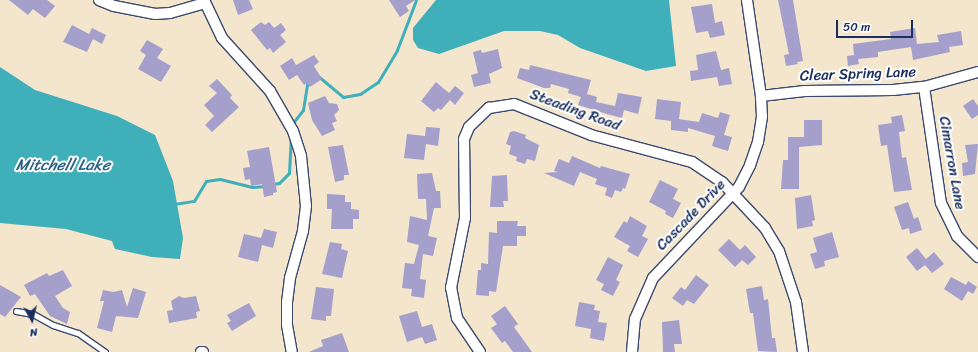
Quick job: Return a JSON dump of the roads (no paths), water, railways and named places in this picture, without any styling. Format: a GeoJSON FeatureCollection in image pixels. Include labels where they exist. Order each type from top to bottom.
{"type":"FeatureCollection","features":[{"type":"Feature","properties":{"kind":"street"},"geometry":{"type":"LineString","coordinates":[[99,0],[114,6],[155,14],[170,13],[205,1],[222,38],[270,91],[293,132],[301,156],[306,206],[303,231],[290,278],[287,301],[287,326],[292,352]]}},
{"type":"Feature","properties":{"kind":"street","name":"Cascade Drive"},"geometry":{"type":"LineString","coordinates":[[632,352],[635,319],[653,278],[733,194],[750,165],[758,142],[762,117],[761,96],[747,0]]}},
{"type":"Feature","properties":{"kind":"street","name":"Clear Spring Lane"},"geometry":{"type":"LineString","coordinates":[[761,96],[805,91],[893,90],[924,86],[978,72]]}},
{"type":"Feature","properties":{"kind":"street","name":"Cimarron Lane"},"geometry":{"type":"LineString","coordinates":[[924,86],[941,203],[957,236],[978,257]]}},
{"type":"Feature","properties":{"kind":"street","name":"Steading Road"},"geometry":{"type":"LineString","coordinates":[[480,352],[457,318],[451,288],[465,218],[464,139],[469,127],[489,108],[514,104],[528,108],[591,135],[692,162],[722,182],[765,228],[779,250],[796,302],[803,352]]}},
{"type":"Feature","properties":{"kind":"lane"},"geometry":{"type":"LineString","coordinates":[[16,311],[33,314],[53,325],[78,333],[105,352]]}},
{"type":"Feature","properties":{"kind":"water"},"geometry":{"type":"Polygon","coordinates":[[[436,0],[669,0],[676,66],[646,71],[580,48],[558,35],[540,31],[504,31],[439,54],[418,48],[413,40],[413,28],[436,0]]]}},
{"type":"Feature","properties":{"kind":"water","name":"Mitchell Lake"},"geometry":{"type":"Polygon","coordinates":[[[0,67],[35,90],[117,116],[155,135],[173,181],[183,238],[180,259],[152,257],[115,249],[112,241],[66,229],[0,223],[0,67]]]}},
{"type":"Feature","properties":{"kind":"waterway"},"geometry":{"type":"LineString","coordinates":[[318,76],[343,97],[360,94],[378,82],[397,50],[416,0]]}},
{"type":"Feature","properties":{"kind":"waterway"},"geometry":{"type":"LineString","coordinates":[[292,124],[303,110],[308,80]]}},
{"type":"Feature","properties":{"kind":"waterway"},"geometry":{"type":"LineString","coordinates":[[273,184],[279,183],[289,173],[291,137]]}},
{"type":"Feature","properties":{"kind":"waterway"},"geometry":{"type":"LineString","coordinates":[[174,204],[194,201],[206,181],[220,179],[252,187],[265,186]]}}]}
